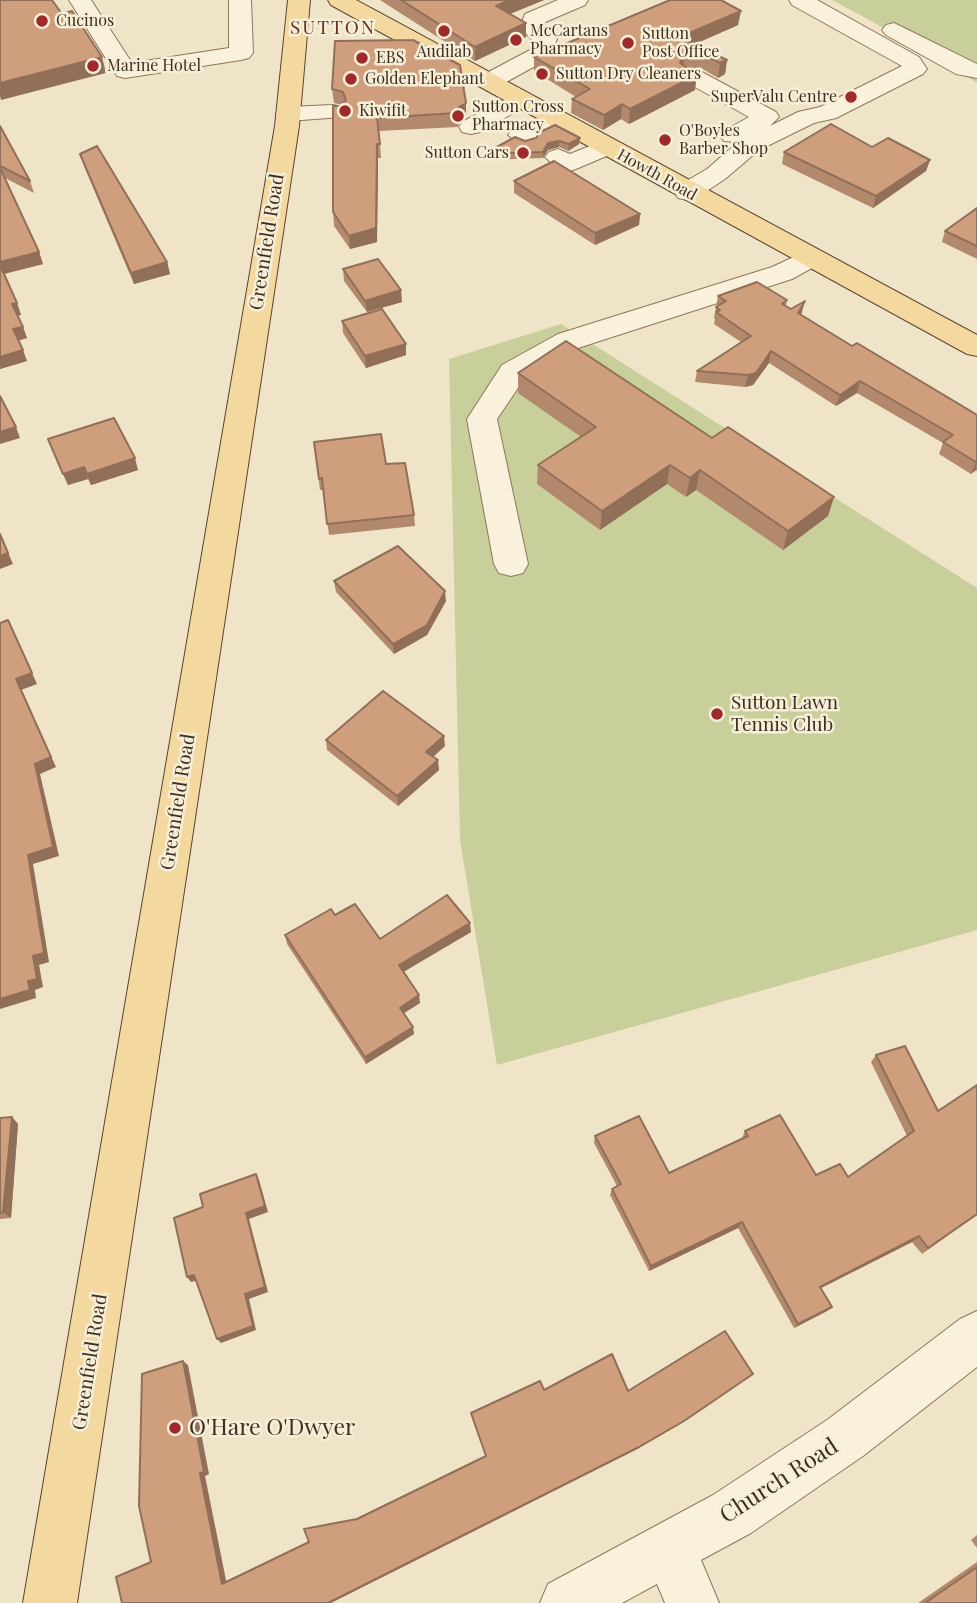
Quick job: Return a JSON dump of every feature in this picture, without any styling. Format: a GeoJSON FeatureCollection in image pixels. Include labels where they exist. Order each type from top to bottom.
{"type":"FeatureCollection","features":[{"type":"Feature","properties":{"kind":"main road","name":"Greenfield Road"},"geometry":{"type":"LineString","coordinates":[[50,1603],[110,1246],[288,114],[299,0]]}},
{"type":"Feature","properties":{"kind":"main road","name":"Howth Road"},"geometry":{"type":"LineString","coordinates":[[339,0],[687,192],[977,347]]}},
{"type":"Feature","properties":{"kind":"street"},"geometry":{"type":"LineString","coordinates":[[80,0],[125,71],[241,53],[240,0]]}},
{"type":"Feature","properties":{"kind":"street"},"geometry":{"type":"LineString","coordinates":[[490,81],[540,54],[545,39],[531,27],[533,19],[577,0]]}},
{"type":"Feature","properties":{"kind":"street"},"geometry":{"type":"LineString","coordinates":[[687,192],[716,174],[750,145],[807,117],[827,114],[915,69],[911,62],[800,0]]}},
{"type":"Feature","properties":{"kind":"street"},"geometry":{"type":"LineString","coordinates":[[840,0],[964,69],[977,71]]}},
{"type":"Feature","properties":{"kind":"street"},"geometry":{"type":"LineString","coordinates":[[661,176],[767,117],[692,76]]}},
{"type":"Feature","properties":{"kind":"street"},"geometry":{"type":"LineString","coordinates":[[471,127],[520,99]]}},
{"type":"Feature","properties":{"kind":"street"},"geometry":{"type":"LineString","coordinates":[[288,114],[333,112]]}},
{"type":"Feature","properties":{"kind":"street"},"geometry":{"type":"LineString","coordinates":[[526,137],[522,135],[555,118]]}},
{"type":"Feature","properties":{"kind":"street"},"geometry":{"type":"LineString","coordinates":[[558,157],[567,164],[607,147]]}},
{"type":"Feature","properties":{"kind":"street"},"geometry":{"type":"LineString","coordinates":[[511,564],[482,419],[513,372],[568,341],[782,273],[811,257]]}},
{"type":"Feature","properties":{"kind":"street","name":"Church Road"},"geometry":{"type":"LineString","coordinates":[[567,1603],[732,1514],[845,1438],[977,1336]]}},
{"type":"Feature","properties":{"kind":"street"},"geometry":{"type":"LineString","coordinates":[[669,1548],[692,1603]]}},
{"type":"Feature","properties":{"kind":"green space"},"geometry":{"type":"Polygon","coordinates":[[[832,0],[977,0],[977,83],[932,54],[832,0]]]}},
{"type":"Feature","properties":{"kind":"green space","name":"Sutton Lawn Tennis Club"},"geometry":{"type":"Polygon","coordinates":[[[561,324],[977,588],[977,930],[497,1065],[460,840],[449,359],[561,324]]]}},
{"type":"Feature","properties":{"kind":"building"},"geometry":{"type":"Polygon","coordinates":[[[0,0],[52,0],[62,14],[72,11],[102,57],[0,83],[0,0]]]}},
{"type":"Feature","properties":{"kind":"building"},"geometry":{"type":"Polygon","coordinates":[[[401,0],[510,0],[496,6],[526,23],[475,47],[401,0]]]}},
{"type":"Feature","properties":{"kind":"building"},"geometry":{"type":"Polygon","coordinates":[[[670,0],[721,0],[741,11],[680,37],[727,60],[720,63],[703,54],[685,54],[680,63],[697,75],[630,109],[622,104],[604,115],[572,99],[590,89],[534,57],[670,0]]]}},
{"type":"Feature","properties":{"kind":"building"},"geometry":{"type":"Polygon","coordinates":[[[413,40],[460,65],[466,103],[459,107],[456,113],[377,118],[380,144],[377,144],[376,228],[349,236],[333,212],[333,106],[341,106],[346,100],[343,92],[332,89],[335,41],[413,40]]]}},
{"type":"Feature","properties":{"kind":"building"},"geometry":{"type":"Polygon","coordinates":[[[831,124],[872,147],[888,138],[930,160],[876,196],[784,152],[831,124]]]}},
{"type":"Feature","properties":{"kind":"building"},"geometry":{"type":"Polygon","coordinates":[[[555,125],[580,138],[569,144],[559,141],[548,143],[543,152],[484,154],[515,137],[525,141],[536,138],[540,132],[555,125]]]}},
{"type":"Feature","properties":{"kind":"building"},"geometry":{"type":"Polygon","coordinates":[[[0,126],[30,181],[0,166],[0,126]]]}},
{"type":"Feature","properties":{"kind":"building"},"geometry":{"type":"Polygon","coordinates":[[[97,146],[167,262],[131,273],[80,154],[97,146]]]}},
{"type":"Feature","properties":{"kind":"building"},"geometry":{"type":"Polygon","coordinates":[[[554,161],[640,214],[595,233],[514,181],[554,161]]]}},
{"type":"Feature","properties":{"kind":"building"},"geometry":{"type":"Polygon","coordinates":[[[0,168],[39,252],[0,262],[0,168]]]}},
{"type":"Feature","properties":{"kind":"building"},"geometry":{"type":"Polygon","coordinates":[[[977,208],[977,246],[945,231],[977,208]]]}},
{"type":"Feature","properties":{"kind":"building"},"geometry":{"type":"Polygon","coordinates":[[[378,259],[401,290],[365,301],[343,269],[378,259]]]}},
{"type":"Feature","properties":{"kind":"building"},"geometry":{"type":"Polygon","coordinates":[[[0,265],[17,303],[12,304],[23,327],[13,329],[23,350],[0,357],[0,265]]]}},
{"type":"Feature","properties":{"kind":"building"},"geometry":{"type":"Polygon","coordinates":[[[757,282],[787,300],[782,304],[791,309],[805,301],[798,313],[852,346],[857,343],[977,415],[977,461],[943,442],[953,435],[860,381],[840,395],[771,351],[756,373],[748,375],[697,371],[751,336],[716,312],[720,310],[716,307],[726,301],[718,296],[757,282]]]}},
{"type":"Feature","properties":{"kind":"building"},"geometry":{"type":"Polygon","coordinates":[[[382,309],[406,344],[365,356],[342,321],[382,309]]]}},
{"type":"Feature","properties":{"kind":"building"},"geometry":{"type":"Polygon","coordinates":[[[566,341],[712,438],[728,427],[834,497],[788,531],[700,470],[690,478],[670,465],[602,511],[538,465],[596,427],[518,373],[566,341]]]}},
{"type":"Feature","properties":{"kind":"building"},"geometry":{"type":"Polygon","coordinates":[[[0,396],[16,427],[0,432],[0,396]]]}},
{"type":"Feature","properties":{"kind":"building"},"geometry":{"type":"Polygon","coordinates":[[[114,418],[135,458],[87,474],[84,467],[63,474],[48,439],[114,418]]]}},
{"type":"Feature","properties":{"kind":"building"},"geometry":{"type":"Polygon","coordinates":[[[381,434],[386,464],[405,463],[414,515],[327,524],[322,478],[319,479],[314,442],[381,434]]]}},
{"type":"Feature","properties":{"kind":"building"},"geometry":{"type":"Polygon","coordinates":[[[0,534],[8,553],[0,556],[0,534]]]}},
{"type":"Feature","properties":{"kind":"building"},"geometry":{"type":"Polygon","coordinates":[[[398,546],[445,591],[427,625],[393,644],[334,581],[398,546]]]}},
{"type":"Feature","properties":{"kind":"building"},"geometry":{"type":"Polygon","coordinates":[[[8,620],[32,673],[16,679],[51,757],[35,764],[53,847],[28,855],[44,953],[33,956],[37,979],[28,981],[30,990],[0,999],[0,623],[8,620]]]}},
{"type":"Feature","properties":{"kind":"building"},"geometry":{"type":"Polygon","coordinates":[[[383,691],[444,736],[426,752],[438,760],[397,796],[326,740],[383,691]]]}},
{"type":"Feature","properties":{"kind":"building"},"geometry":{"type":"Polygon","coordinates":[[[447,895],[470,923],[399,965],[419,995],[400,1008],[413,1027],[365,1057],[285,935],[331,909],[335,915],[355,904],[380,939],[447,895]]]}},
{"type":"Feature","properties":{"kind":"building"},"geometry":{"type":"Polygon","coordinates":[[[905,1046],[938,1111],[977,1085],[977,1214],[928,1248],[919,1236],[820,1287],[832,1307],[798,1324],[742,1222],[651,1266],[612,1189],[621,1184],[595,1136],[639,1116],[669,1173],[748,1136],[745,1131],[780,1115],[816,1175],[840,1164],[848,1177],[914,1131],[876,1055],[905,1046]]]}},
{"type":"Feature","properties":{"kind":"building"},"geometry":{"type":"Polygon","coordinates":[[[12,1117],[3,1212],[0,1213],[0,1118],[12,1117]]]}},
{"type":"Feature","properties":{"kind":"building"},"geometry":{"type":"Polygon","coordinates":[[[256,1174],[265,1206],[246,1213],[265,1287],[245,1294],[253,1326],[217,1339],[194,1275],[187,1277],[174,1218],[203,1207],[200,1194],[256,1174]]]}},
{"type":"Feature","properties":{"kind":"building"},"geometry":{"type":"Polygon","coordinates":[[[725,1331],[753,1374],[684,1421],[639,1447],[328,1603],[122,1603],[116,1577],[151,1562],[139,1506],[142,1374],[183,1361],[204,1472],[200,1473],[222,1584],[309,1542],[304,1529],[357,1519],[486,1456],[471,1413],[540,1381],[544,1390],[612,1354],[628,1391],[725,1331]]]}},
{"type":"Feature","properties":{"kind":"building"},"geometry":{"type":"Polygon","coordinates":[[[977,1567],[977,1603],[925,1603],[977,1567]]]}},
{"type":"Feature","properties":{"kind":"place","name":"Cucinos"},"geometry":{"type":"Point","coordinates":[42,21]}},
{"type":"Feature","properties":{"kind":"place","name":"Audilab"},"geometry":{"type":"Point","coordinates":[444,31]}},
{"type":"Feature","properties":{"kind":"place","name":"McCartans Pharmacy"},"geometry":{"type":"Point","coordinates":[516,40]}},
{"type":"Feature","properties":{"kind":"place","name":"Sutton Post Office"},"geometry":{"type":"Point","coordinates":[628,43]}},
{"type":"Feature","properties":{"kind":"place","name":"EBS"},"geometry":{"type":"Point","coordinates":[362,58]}},
{"type":"Feature","properties":{"kind":"place","name":"Marine Hotel"},"geometry":{"type":"Point","coordinates":[93,66]}},
{"type":"Feature","properties":{"kind":"place","name":"Sutton Dry Cleaners"},"geometry":{"type":"Point","coordinates":[542,74]}},
{"type":"Feature","properties":{"kind":"place","name":"Golden Elephant"},"geometry":{"type":"Point","coordinates":[351,79]}},
{"type":"Feature","properties":{"kind":"place","name":"SuperValu Centre"},"geometry":{"type":"Point","coordinates":[851,97]}},
{"type":"Feature","properties":{"kind":"place","name":"Kiwifit"},"geometry":{"type":"Point","coordinates":[345,111]}},
{"type":"Feature","properties":{"kind":"place","name":"Sutton Cross Pharmacy"},"geometry":{"type":"Point","coordinates":[458,116]}},
{"type":"Feature","properties":{"kind":"place","name":"O'Boyles Barber Shop"},"geometry":{"type":"Point","coordinates":[665,140]}},
{"type":"Feature","properties":{"kind":"place","name":"Sutton Cars"},"geometry":{"type":"Point","coordinates":[523,153]}},
{"type":"Feature","properties":{"kind":"place","name":"Sutton Lawn Tennis Club"},"geometry":{"type":"Point","coordinates":[717,714]}},
{"type":"Feature","properties":{"kind":"place","name":"O'Hare O'Dwyer"},"geometry":{"type":"Point","coordinates":[175,1428]}},
{"type":"Feature","properties":{"kind":"district","name":"SUTTON"},"geometry":{"type":"Point","coordinates":[333,28]}}]}
